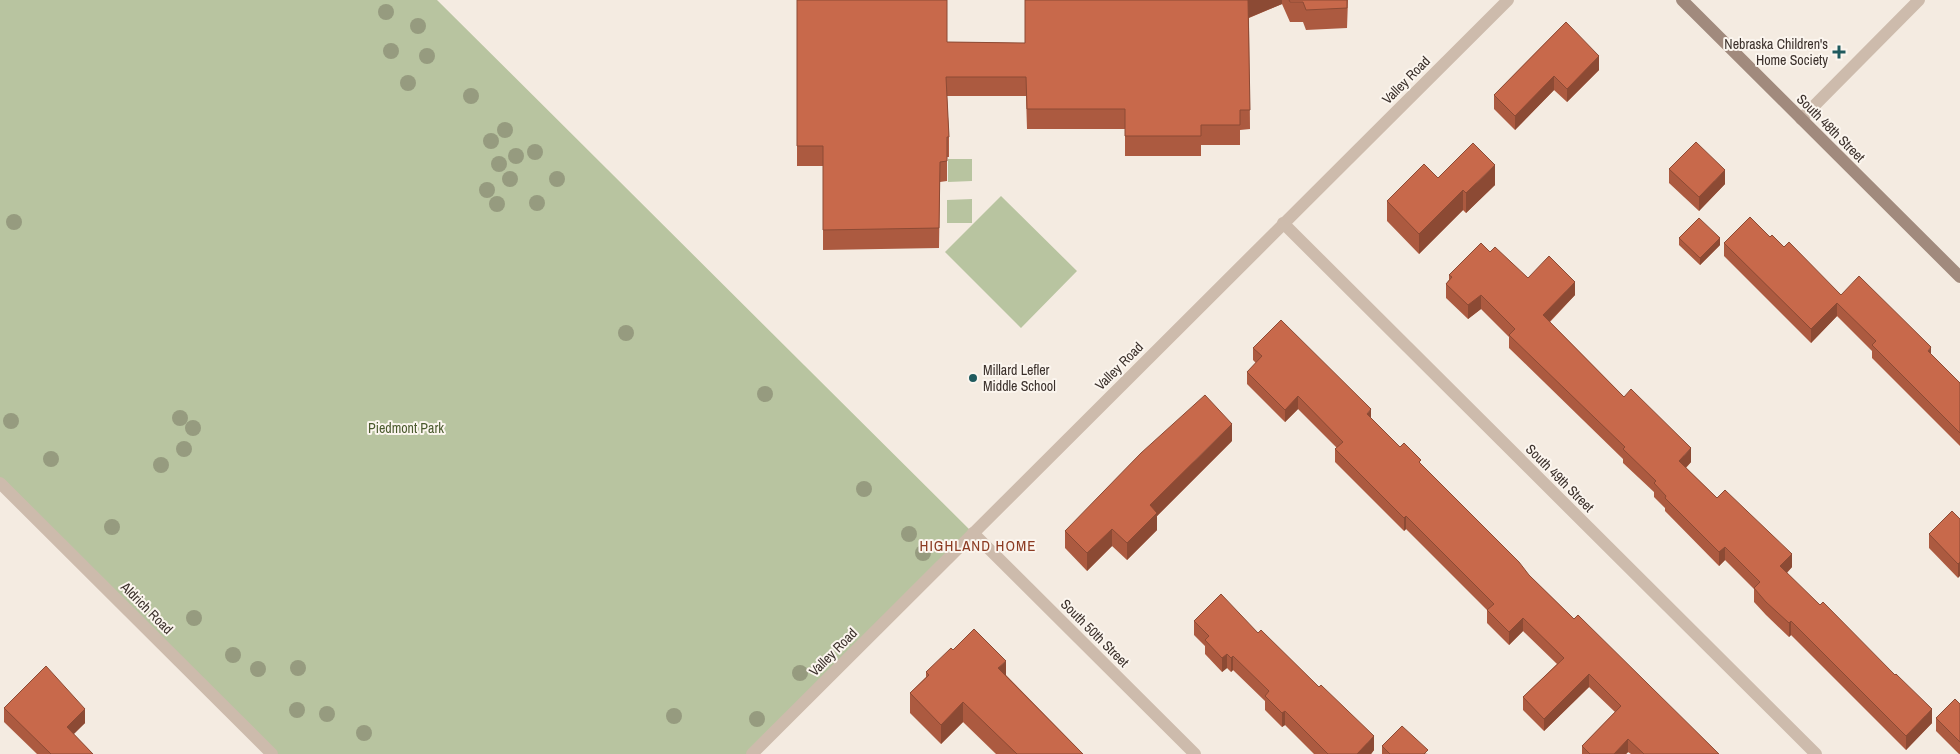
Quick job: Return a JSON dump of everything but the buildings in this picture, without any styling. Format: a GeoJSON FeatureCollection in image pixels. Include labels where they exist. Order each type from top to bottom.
{"type":"FeatureCollection","features":[{"type":"Feature","properties":{"kind":"main road","name":"South 48th Street"},"geometry":{"type":"LineString","coordinates":[[1682,0],[1960,277]]}},
{"type":"Feature","properties":{"kind":"street","name":"Valley Road"},"geometry":{"type":"LineString","coordinates":[[752,754],[1508,0]]}},
{"type":"Feature","properties":{"kind":"street"},"geometry":{"type":"LineString","coordinates":[[1801,119],[1919,0]]}},
{"type":"Feature","properties":{"kind":"street","name":"South 49th Street"},"geometry":{"type":"LineString","coordinates":[[1283,223],[1816,754]]}},
{"type":"Feature","properties":{"kind":"street","name":"Aldrich Road"},"geometry":{"type":"LineString","coordinates":[[0,483],[272,754]]}},
{"type":"Feature","properties":{"kind":"street","name":"South 50th Street"},"geometry":{"type":"LineString","coordinates":[[973,533],[1195,754]]}},
{"type":"Feature","properties":{"kind":"green space","name":"Piedmont Park"},"geometry":{"type":"Polygon","coordinates":[[[0,0],[437,0],[973,533],[752,754],[272,754],[0,483],[0,0]]]}},
{"type":"Feature","properties":{"kind":"green space"},"geometry":{"type":"Polygon","coordinates":[[[948,159],[972,159],[972,181],[948,182],[948,159]]]}},
{"type":"Feature","properties":{"kind":"green space"},"geometry":{"type":"Polygon","coordinates":[[[1001,196],[1077,271],[1021,328],[945,252],[1001,196]]]}},
{"type":"Feature","properties":{"kind":"green space"},"geometry":{"type":"Polygon","coordinates":[[[972,199],[972,223],[947,223],[947,200],[972,199]]]}},
{"type":"Feature","properties":{"kind":"place","name":"Nebraska Children's Home Society"},"geometry":{"type":"Point","coordinates":[1839,52]}},
{"type":"Feature","properties":{"kind":"place","name":"Millard Lefler Middle School"},"geometry":{"type":"Point","coordinates":[973,378]}},
{"type":"Feature","properties":{"kind":"district","name":"HIGHLAND HOME"},"geometry":{"type":"Point","coordinates":[978,546]}}]}
